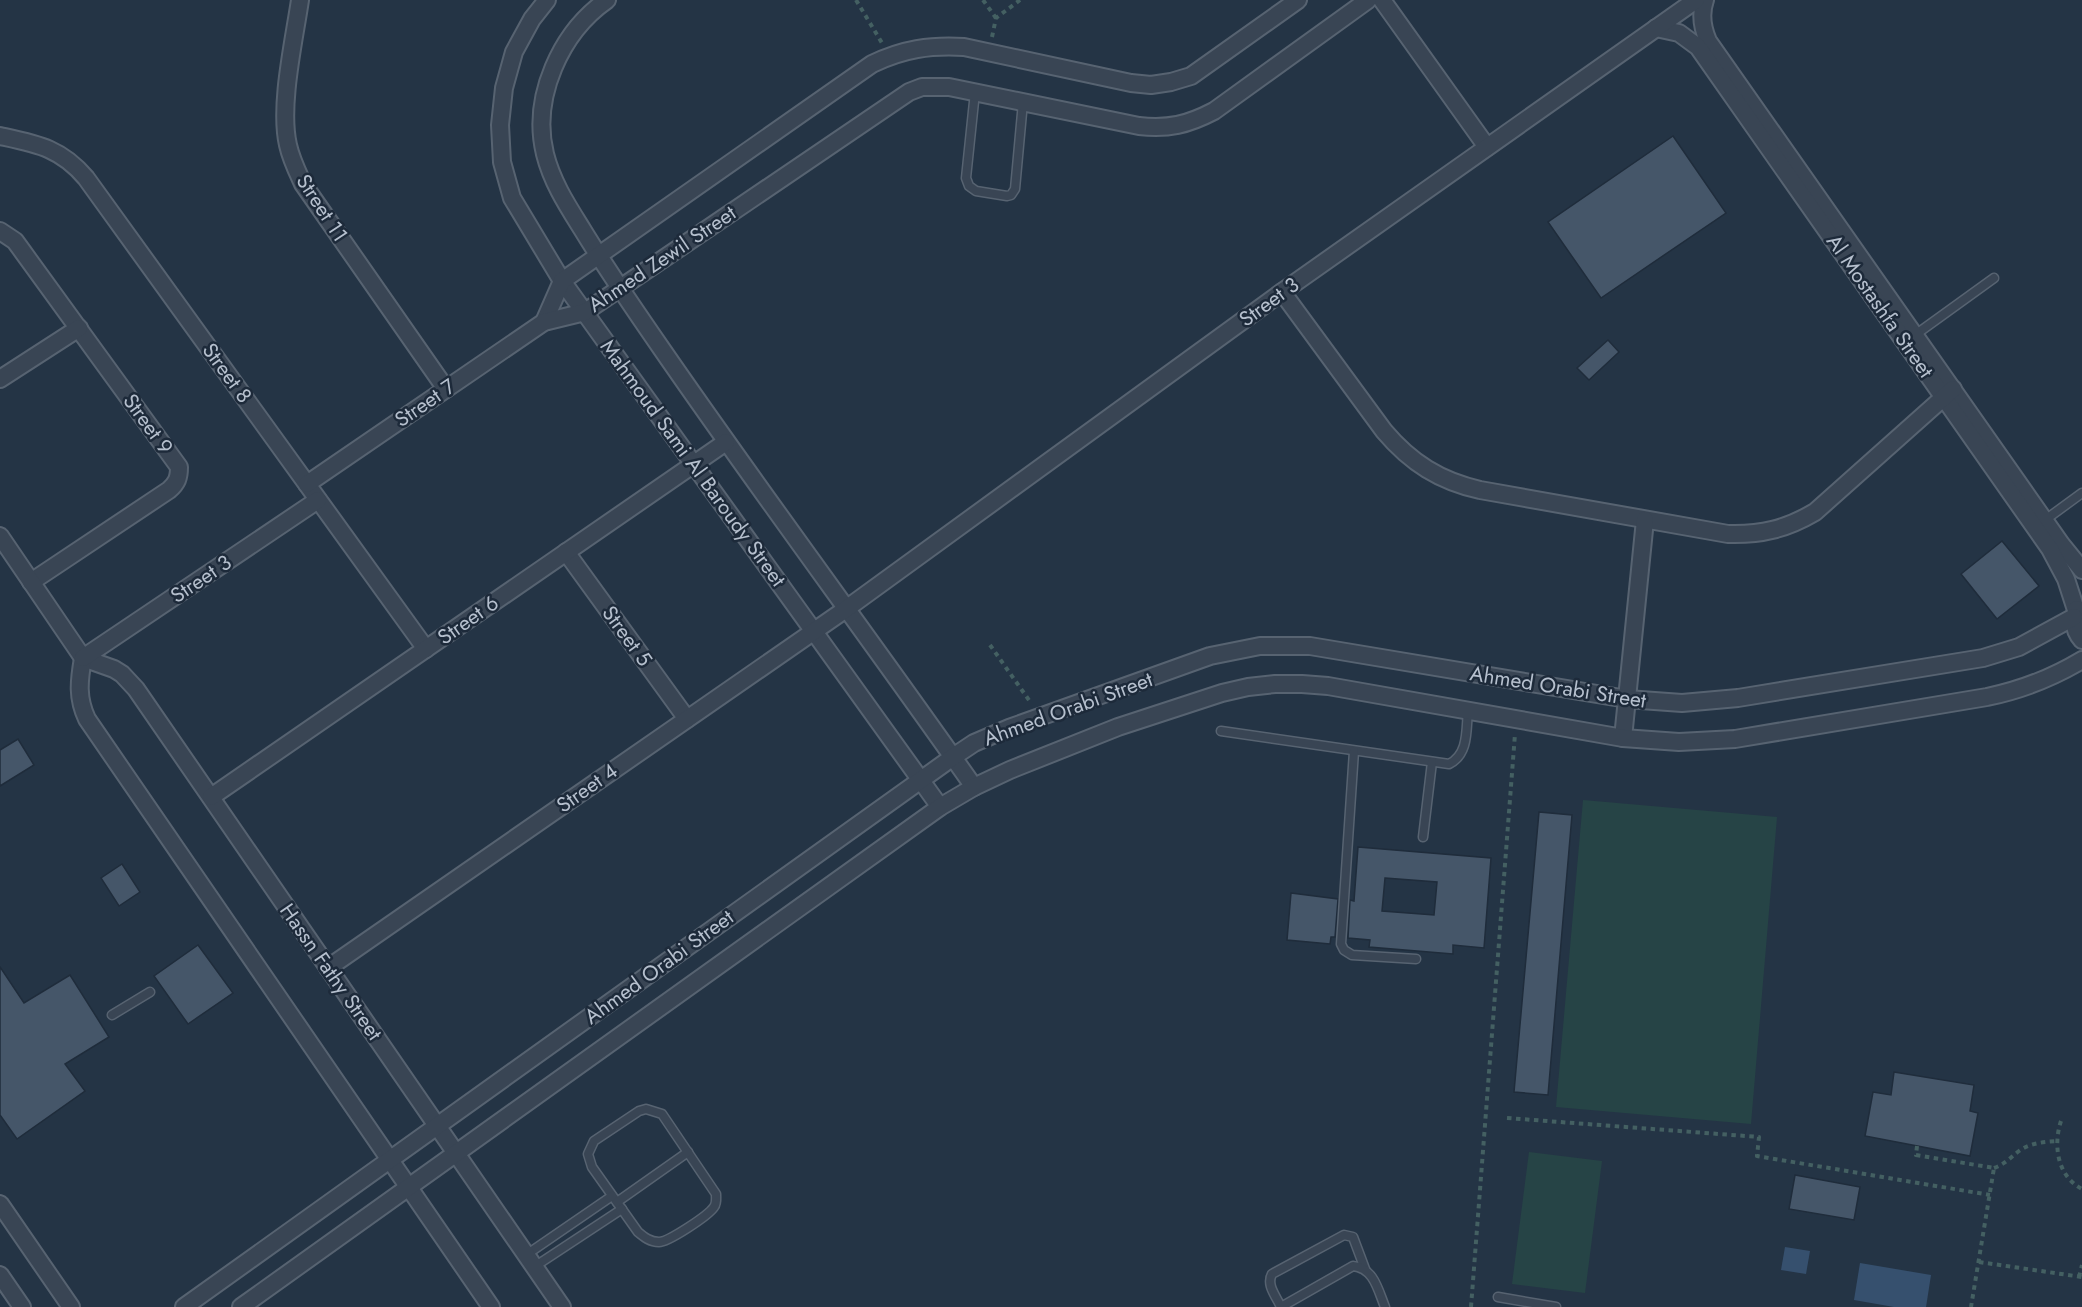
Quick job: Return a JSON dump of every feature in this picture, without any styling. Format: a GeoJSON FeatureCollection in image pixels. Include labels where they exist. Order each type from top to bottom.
{"type":"FeatureCollection","features":[{"type":"Feature","properties":{"kind":"street","name":"Street 11"},"geometry":{"type":"LineString","coordinates":[[300,0],[285,122],[294,164],[303,184],[446,389]]}},
{"type":"Feature","properties":{"kind":"street","name":"Mahmoud Sami Al Baroudy Street"},"geometry":{"type":"LineString","coordinates":[[547,0],[532,19],[514,52],[504,88],[500,125],[502,162],[512,198],[562,281],[940,807]]}},
{"type":"Feature","properties":{"kind":"street","name":"Mahmoud Sami Al Baroudy Street"},"geometry":{"type":"LineString","coordinates":[[607,0],[578,27],[559,54],[547,85],[542,118],[544,151],[554,183],[598,256],[726,442],[974,787]]}},
{"type":"Feature","properties":{"kind":"street","name":"Ahmed Zewil Street"},"geometry":{"type":"LineString","coordinates":[[544,322],[562,281],[872,64],[890,56],[914,48],[964,47],[1151,85],[1191,76],[1298,0]]}},
{"type":"Feature","properties":{"kind":"street","name":"Ahmed Zewil Street"},"geometry":{"type":"LineString","coordinates":[[544,322],[585,312],[909,92],[922,87],[936,86],[1139,126],[1159,128],[1178,126],[1214,111],[1368,0]]}},
{"type":"Feature","properties":{"kind":"street"},"geometry":{"type":"LineString","coordinates":[[1382,0],[1487,147]]}},
{"type":"Feature","properties":{"kind":"street","name":"Street 3"},"geometry":{"type":"LineString","coordinates":[[846,609],[1282,292],[1696,0]]}},
{"type":"Feature","properties":{"kind":"street","name":"Al Mostashfa Street"},"geometry":{"type":"LineString","coordinates":[[1704,0],[1703,29],[1708,41],[1915,335],[1948,393],[2050,549],[2066,579],[2078,609],[2075,628],[2082,640]]}},
{"type":"Feature","properties":{"kind":"street","name":"Al Mostashfa Street"},"geometry":{"type":"LineString","coordinates":[[1656,28],[1679,33],[1698,47],[1948,393],[2082,570]]}},
{"type":"Feature","properties":{"kind":"street","name":"Street 8"},"geometry":{"type":"LineString","coordinates":[[0,136],[46,147],[75,165],[426,649]]}},
{"type":"Feature","properties":{"kind":"street","name":"Street 9"},"geometry":{"type":"LineString","coordinates":[[0,231],[15,241],[179,467],[176,484],[169,490],[31,582]]}},
{"type":"Feature","properties":{"kind":"street"},"geometry":{"type":"LineString","coordinates":[[1282,292],[1399,449],[1436,476],[1458,485],[1728,534],[1751,535],[1774,532],[1795,524],[1815,512],[1948,393]]}},
{"type":"Feature","properties":{"kind":"street","name":"Street 7"},"geometry":{"type":"LineString","coordinates":[[307,483],[544,322]]}},
{"type":"Feature","properties":{"kind":"street"},"geometry":{"type":"LineString","coordinates":[[1,376],[79,328]]}},
{"type":"Feature","properties":{"kind":"street","name":"Street 6"},"geometry":{"type":"LineString","coordinates":[[211,797],[726,442]]}},
{"type":"Feature","properties":{"kind":"street","name":"Street 3"},"geometry":{"type":"LineString","coordinates":[[83,658],[318,500]]}},
{"type":"Feature","properties":{"kind":"street"},"geometry":{"type":"LineString","coordinates":[[1623,738],[1645,519]]}},
{"type":"Feature","properties":{"kind":"street"},"geometry":{"type":"LineString","coordinates":[[0,536],[83,658],[79,690],[87,719],[491,1307]]}},
{"type":"Feature","properties":{"kind":"street","name":"Street 5"},"geometry":{"type":"LineString","coordinates":[[566,552],[687,719]]}},
{"type":"Feature","properties":{"kind":"street","name":"Street 4"},"geometry":{"type":"LineString","coordinates":[[328,968],[846,609]]}},
{"type":"Feature","properties":{"kind":"street","name":"Ahmed Orabi Street"},"geometry":{"type":"LineString","coordinates":[[184,1307],[953,757],[982,740],[1041,717],[1210,656],[1235,650],[1285,645],[1310,646],[1627,699],[1664,702],[1710,701],[1983,658],[2019,647],[2078,609]]}},
{"type":"Feature","properties":{"kind":"street","name":"Hassn Fathy Street"},"geometry":{"type":"LineString","coordinates":[[83,658],[104,664],[130,681],[562,1307]]}},
{"type":"Feature","properties":{"kind":"street","name":"Ahmed Orabi Street"},"geometry":{"type":"LineString","coordinates":[[241,1307],[940,807],[1010,770],[1118,727],[1222,693],[1248,687],[1302,684],[1328,686],[1623,738],[1679,742],[1735,739],[1987,698],[2029,686],[2082,660]]}},
{"type":"Feature","properties":{"kind":"street"},"geometry":{"type":"LineString","coordinates":[[0,1204],[71,1307]]}},
{"type":"Feature","properties":{"kind":"street"},"geometry":{"type":"LineString","coordinates":[[0,1275],[22,1307]]}},
{"type":"Feature","properties":{"kind":"lane"},"geometry":{"type":"LineString","coordinates":[[975,92],[966,178],[969,186],[976,191],[1007,196],[1011,195],[1015,189],[1023,102]]}},
{"type":"Feature","properties":{"kind":"lane"},"geometry":{"type":"LineString","coordinates":[[1915,335],[1994,278]]}},
{"type":"Feature","properties":{"kind":"lane"},"geometry":{"type":"LineString","coordinates":[[2045,520],[2082,493]]}},
{"type":"Feature","properties":{"kind":"lane"},"geometry":{"type":"LineString","coordinates":[[1221,731],[1449,764],[1462,753],[1468,710]]}},
{"type":"Feature","properties":{"kind":"lane"},"geometry":{"type":"LineString","coordinates":[[1354,751],[1341,944],[1344,950],[1352,955],[1416,959]]}},
{"type":"Feature","properties":{"kind":"lane"},"geometry":{"type":"LineString","coordinates":[[1423,837],[1432,762]]}},
{"type":"Feature","properties":{"kind":"lane"},"geometry":{"type":"LineString","coordinates":[[112,1015],[150,992]]}},
{"type":"Feature","properties":{"kind":"lane"},"geometry":{"type":"LineString","coordinates":[[652,1110],[662,1114],[688,1152],[716,1194],[717,1201],[709,1212],[668,1240],[659,1242],[644,1238],[588,1160],[590,1147],[594,1141],[639,1111],[652,1110]]}},
{"type":"Feature","properties":{"kind":"lane"},"geometry":{"type":"LineString","coordinates":[[530,1261],[688,1152]]}},
{"type":"Feature","properties":{"kind":"lane"},"geometry":{"type":"LineString","coordinates":[[530,1261],[617,1202]]}},
{"type":"Feature","properties":{"kind":"lane"},"geometry":{"type":"LineString","coordinates":[[1365,1269],[1353,1266],[1281,1307],[1269,1283],[1272,1274],[1344,1235],[1353,1237],[1365,1269],[1374,1280],[1385,1307]]}},
{"type":"Feature","properties":{"kind":"lane"},"geometry":{"type":"LineString","coordinates":[[1498,1297],[1556,1307]]}},
{"type":"Feature","properties":{"kind":"path"},"geometry":{"type":"LineString","coordinates":[[856,0],[890,56]]}},
{"type":"Feature","properties":{"kind":"path"},"geometry":{"type":"LineString","coordinates":[[983,0],[996,18],[1020,0]]}},
{"type":"Feature","properties":{"kind":"path"},"geometry":{"type":"LineString","coordinates":[[990,645],[1041,717]]}},
{"type":"Feature","properties":{"kind":"path"},"geometry":{"type":"LineString","coordinates":[[1471,1307],[1516,718]]}},
{"type":"Feature","properties":{"kind":"path"},"geometry":{"type":"LineString","coordinates":[[1507,1118],[1759,1137],[1757,1156],[1990,1195]]}},
{"type":"Feature","properties":{"kind":"path"},"geometry":{"type":"LineString","coordinates":[[2061,1121],[2057,1141],[2059,1160],[2068,1179],[2082,1189]]}},
{"type":"Feature","properties":{"kind":"path"},"geometry":{"type":"LineString","coordinates":[[1917,1146],[1916,1155],[1994,1168],[2005,1164],[2018,1152],[2032,1144],[2057,1141]]}},
{"type":"Feature","properties":{"kind":"path"},"geometry":{"type":"LineString","coordinates":[[1971,1307],[1994,1168]]}},
{"type":"Feature","properties":{"kind":"path"},"geometry":{"type":"LineString","coordinates":[[1979,1262],[2081,1277],[2082,1265]]}},
{"type":"Feature","properties":{"kind":"green space"},"geometry":{"type":"Polygon","coordinates":[[[1583,800],[1777,817],[1751,1124],[1556,1107],[1583,800]]]}},
{"type":"Feature","properties":{"kind":"green space"},"geometry":{"type":"Polygon","coordinates":[[[1529,1152],[1602,1161],[1585,1293],[1512,1284],[1529,1152]]]}},
{"type":"Feature","properties":{"kind":"water"},"geometry":{"type":"Polygon","coordinates":[[[1785,1247],[1810,1251],[1806,1274],[1781,1270],[1785,1247]]]}},
{"type":"Feature","properties":{"kind":"water"},"geometry":{"type":"Polygon","coordinates":[[[1860,1263],[1931,1275],[1926,1307],[1894,1307],[1854,1300],[1860,1263]]]}},
{"type":"Feature","properties":{"kind":"building"},"geometry":{"type":"Polygon","coordinates":[[[1673,136],[1726,213],[1601,298],[1548,222],[1673,136]]]}},
{"type":"Feature","properties":{"kind":"building"},"geometry":{"type":"Polygon","coordinates":[[[1608,340],[1619,352],[1589,380],[1577,368],[1608,340]]]}},
{"type":"Feature","properties":{"kind":"building"},"geometry":{"type":"Polygon","coordinates":[[[2002,541],[2039,586],[1997,619],[1961,574],[2002,541]]]}},
{"type":"Feature","properties":{"kind":"building"},"geometry":{"type":"Polygon","coordinates":[[[18,739],[34,765],[0,786],[0,750],[18,739]]]}},
{"type":"Feature","properties":{"kind":"building"},"geometry":{"type":"Polygon","coordinates":[[[1539,812],[1572,815],[1548,1095],[1514,1092],[1539,812]]]}},
{"type":"Feature","properties":{"kind":"building"},"geometry":{"type":"Polygon","coordinates":[[[1358,847],[1491,858],[1484,948],[1453,945],[1453,954],[1369,947],[1370,940],[1348,938],[1350,900],[1354,901],[1358,847]],[[1385,878],[1382,911],[1434,915],[1437,882],[1385,878]]]}},
{"type":"Feature","properties":{"kind":"building"},"geometry":{"type":"Polygon","coordinates":[[[122,864],[140,892],[119,906],[101,878],[122,864]]]}},
{"type":"Feature","properties":{"kind":"building"},"geometry":{"type":"Polygon","coordinates":[[[1291,893],[1338,899],[1335,937],[1331,937],[1330,944],[1287,940],[1291,893]]]}},
{"type":"Feature","properties":{"kind":"building"},"geometry":{"type":"Polygon","coordinates":[[[198,945],[233,993],[188,1024],[154,976],[198,945]]]}},
{"type":"Feature","properties":{"kind":"building"},"geometry":{"type":"Polygon","coordinates":[[[0,967],[24,1003],[70,975],[109,1037],[65,1064],[85,1091],[17,1139],[0,1115],[0,967]]]}},
{"type":"Feature","properties":{"kind":"building"},"geometry":{"type":"Polygon","coordinates":[[[1894,1072],[1974,1085],[1970,1111],[1978,1113],[1970,1156],[1865,1136],[1873,1092],[1891,1095],[1894,1072]]]}},
{"type":"Feature","properties":{"kind":"building"},"geometry":{"type":"Polygon","coordinates":[[[1795,1175],[1860,1187],[1854,1220],[1789,1209],[1795,1175]]]}}]}
